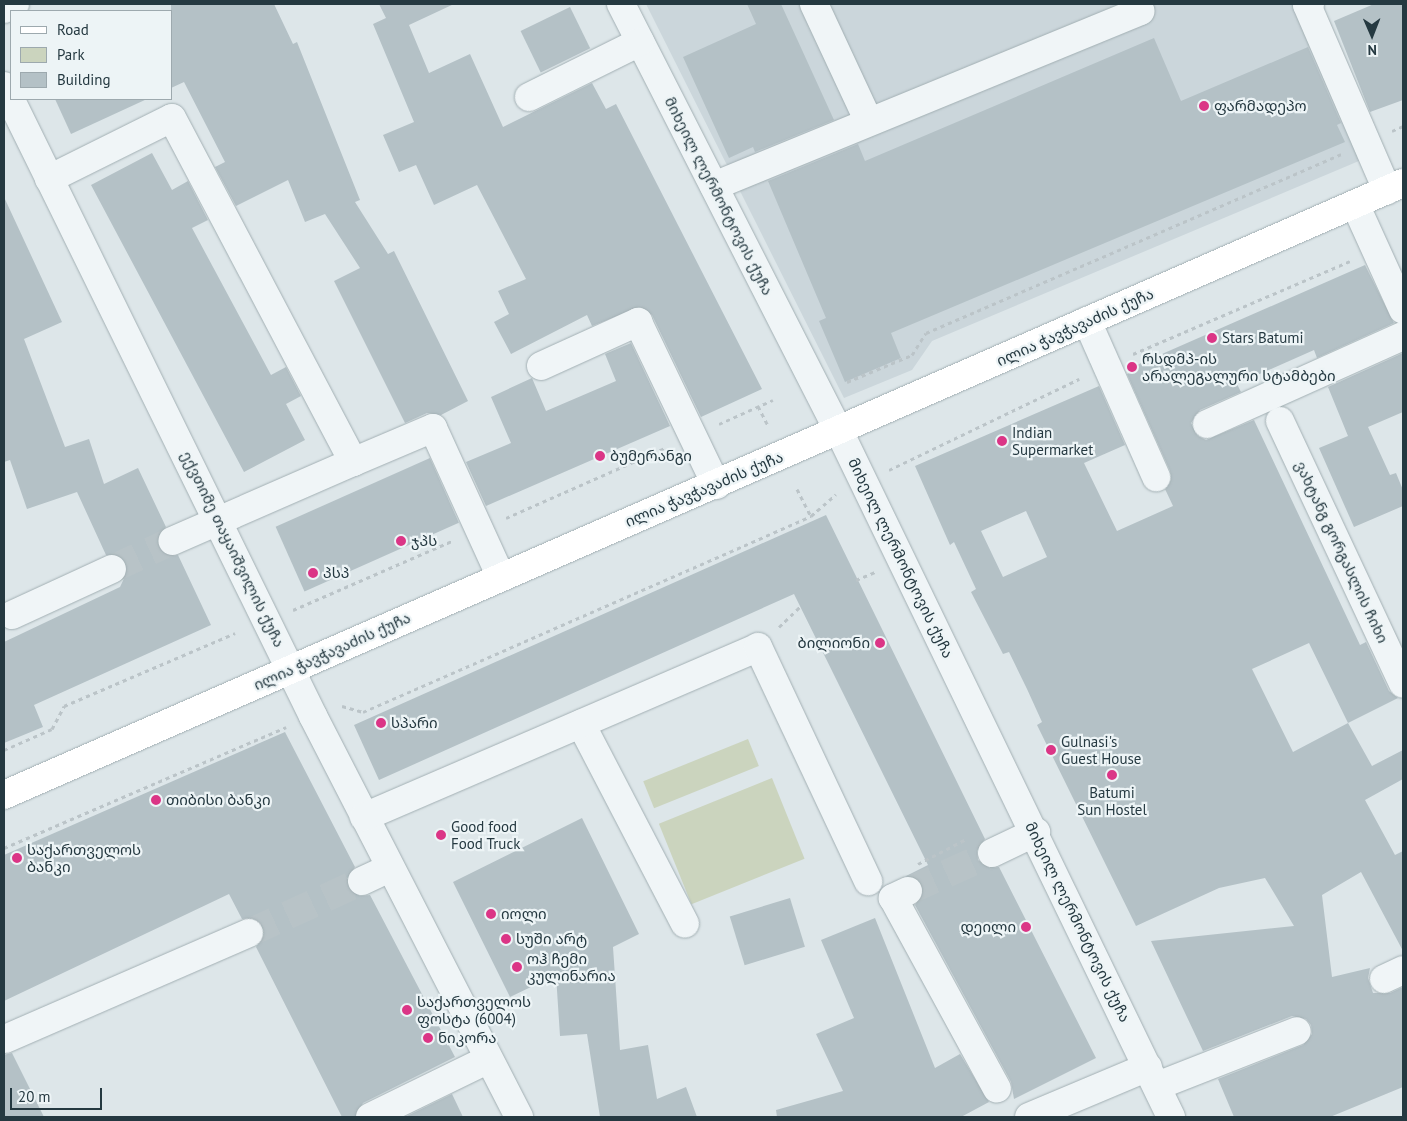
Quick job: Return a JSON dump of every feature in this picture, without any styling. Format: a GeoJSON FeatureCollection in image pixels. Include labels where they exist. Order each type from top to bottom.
{"type":"FeatureCollection","features":[{"type":"Feature","properties":{"kind":"main road","name":"ილია ჭავჭავაძის ქუჩა"},"geometry":{"type":"LineString","coordinates":[[4,794],[1395,187]]}},
{"type":"Feature","properties":{"kind":"street"},"geometry":{"type":"LineString","coordinates":[[4,9],[15,4]]}},
{"type":"Feature","properties":{"kind":"street"},"geometry":{"type":"LineString","coordinates":[[814,4],[869,122]]}},
{"type":"Feature","properties":{"kind":"street"},"geometry":{"type":"LineString","coordinates":[[714,186],[1140,11],[1137,4]]}},
{"type":"Feature","properties":{"kind":"street"},"geometry":{"type":"LineString","coordinates":[[1310,4],[1307,5],[1366,143],[1395,187]]}},
{"type":"Feature","properties":{"kind":"street","name":"მიხეილ ლერმონტოვის ქუჩა"},"geometry":{"type":"LineString","coordinates":[[628,6],[640,42],[839,431],[1036,832],[1171,1117]]}},
{"type":"Feature","properties":{"kind":"street"},"geometry":{"type":"LineString","coordinates":[[529,97],[640,42]]}},
{"type":"Feature","properties":{"kind":"street","name":"ექვთიმე თაყაიშვილის ქუჩა"},"geometry":{"type":"LineString","coordinates":[[4,86],[10,98]]}},
{"type":"Feature","properties":{"kind":"street","name":"ექვთიმე თაყაიშვილის ქუჩა"},"geometry":{"type":"LineString","coordinates":[[11,100],[364,817],[519,1117]]}},
{"type":"Feature","properties":{"kind":"street"},"geometry":{"type":"LineString","coordinates":[[49,179],[172,118],[353,462]]}},
{"type":"Feature","properties":{"kind":"street"},"geometry":{"type":"LineString","coordinates":[[1355,204],[1403,310]]}},
{"type":"Feature","properties":{"kind":"street"},"geometry":{"type":"LineString","coordinates":[[1087,320],[1156,477]]}},
{"type":"Feature","properties":{"kind":"street"},"geometry":{"type":"LineString","coordinates":[[541,366],[638,322],[716,484]]}},
{"type":"Feature","properties":{"kind":"street"},"geometry":{"type":"LineString","coordinates":[[1207,424],[1403,336]]}},
{"type":"Feature","properties":{"kind":"street","name":"ვახტანგ გორგასლის ჩიხი"},"geometry":{"type":"LineString","coordinates":[[1280,421],[1403,684]]}},
{"type":"Feature","properties":{"kind":"street"},"geometry":{"type":"LineString","coordinates":[[172,541],[433,428],[501,577]]}},
{"type":"Feature","properties":{"kind":"street"},"geometry":{"type":"LineString","coordinates":[[12,615],[112,569]]}},
{"type":"Feature","properties":{"kind":"street"},"geometry":{"type":"LineString","coordinates":[[364,817],[758,647],[868,882]]}},
{"type":"Feature","properties":{"kind":"street"},"geometry":{"type":"LineString","coordinates":[[581,724],[685,924]]}},
{"type":"Feature","properties":{"kind":"street"},"geometry":{"type":"LineString","coordinates":[[983,844],[1036,832]]}},
{"type":"Feature","properties":{"kind":"street"},"geometry":{"type":"LineString","coordinates":[[362,880],[390,868]]}},
{"type":"Feature","properties":{"kind":"street"},"geometry":{"type":"LineString","coordinates":[[911,878],[893,898],[996,1089]]}},
{"type":"Feature","properties":{"kind":"street"},"geometry":{"type":"LineString","coordinates":[[5,1039],[249,933]]}},
{"type":"Feature","properties":{"kind":"street"},"geometry":{"type":"LineString","coordinates":[[1029,1117],[1297,1031]]}},
{"type":"Feature","properties":{"kind":"street"},"geometry":{"type":"LineString","coordinates":[[370,1117],[489,1059]]}},
{"type":"Feature","properties":{"kind":"path"},"geometry":{"type":"LineString","coordinates":[[837,380],[844,383],[912,355],[926,333],[1403,126]]}},
{"type":"Feature","properties":{"kind":"path"},"geometry":{"type":"LineString","coordinates":[[283,614],[480,530],[773,400]]}},
{"type":"Feature","properties":{"kind":"path"},"geometry":{"type":"LineString","coordinates":[[758,406],[768,426]]}},
{"type":"Feature","properties":{"kind":"path"},"geometry":{"type":"LineString","coordinates":[[798,489],[811,516]]}},
{"type":"Feature","properties":{"kind":"path"},"geometry":{"type":"LineString","coordinates":[[856,580],[878,571]]}},
{"type":"Feature","properties":{"kind":"path"},"geometry":{"type":"LineString","coordinates":[[4,750],[52,730],[64,706],[235,634]]}},
{"type":"Feature","properties":{"kind":"path"},"geometry":{"type":"LineString","coordinates":[[4,848],[288,725],[293,734]]}},
{"type":"Feature","properties":{"kind":"path"},"geometry":{"type":"LineString","coordinates":[[911,878],[983,844]]}},
{"type":"Feature","properties":{"kind":"shaded area"},"geometry":{"type":"Polygon","coordinates":[[[646,4],[1299,4],[1366,158],[932,341],[912,370],[844,398],[646,4]]]}},
{"type":"Feature","properties":{"kind":"green space"},"geometry":{"type":"Polygon","coordinates":[[[748,739],[759,766],[654,808],[643,781],[748,739]]]}},
{"type":"Feature","properties":{"kind":"green space"},"geometry":{"type":"Polygon","coordinates":[[[772,778],[805,859],[691,904],[659,824],[772,778]]]}},
{"type":"Feature","properties":{"kind":"building"},"geometry":{"type":"Polygon","coordinates":[[[171,4],[274,4],[293,44],[297,42],[360,200],[355,202],[388,254],[394,251],[468,401],[441,415],[427,413],[405,423],[334,281],[360,268],[325,214],[305,222],[288,180],[236,206],[215,167],[225,162],[184,82],[172,88],[171,4]]]}},
{"type":"Feature","properties":{"kind":"building"},"geometry":{"type":"Polygon","coordinates":[[[379,4],[454,4],[409,25],[429,73],[470,54],[503,127],[592,83],[606,109],[616,104],[762,389],[701,417],[652,315],[640,307],[592,326],[587,315],[511,354],[494,322],[509,314],[498,291],[526,279],[477,185],[434,205],[416,165],[399,172],[383,135],[414,122],[373,24],[386,18],[379,4]]]}},
{"type":"Feature","properties":{"kind":"building"},"geometry":{"type":"Polygon","coordinates":[[[747,4],[781,4],[834,120],[755,152],[753,147],[729,158],[683,57],[756,24],[747,4]]]}},
{"type":"Feature","properties":{"kind":"building"},"geometry":{"type":"Polygon","coordinates":[[[1374,4],[1403,4],[1403,100],[1370,112],[1334,21],[1374,4]]]}},
{"type":"Feature","properties":{"kind":"building"},"geometry":{"type":"Polygon","coordinates":[[[570,7],[590,48],[541,72],[521,31],[570,7]]]}},
{"type":"Feature","properties":{"kind":"building"},"geometry":{"type":"Polygon","coordinates":[[[1154,38],[1181,101],[1308,47],[1341,123],[1337,125],[1345,142],[891,333],[901,358],[845,382],[819,321],[826,318],[768,181],[858,144],[865,161],[1154,38]]]}},
{"type":"Feature","properties":{"kind":"building"},"geometry":{"type":"Polygon","coordinates":[[[55,100],[145,100],[71,134],[55,100]]]}},
{"type":"Feature","properties":{"kind":"building"},"geometry":{"type":"Polygon","coordinates":[[[152,153],[172,190],[188,181],[208,220],[192,228],[271,375],[286,367],[301,396],[286,404],[305,440],[244,472],[91,185],[152,153]]]}},
{"type":"Feature","properties":{"kind":"building"},"geometry":{"type":"Polygon","coordinates":[[[4,197],[62,322],[24,339],[65,447],[89,439],[104,484],[138,468],[166,527],[157,539],[158,548],[170,556],[178,555],[211,625],[34,705],[43,727],[4,743],[4,642],[120,587],[128,570],[121,557],[106,555],[77,492],[27,509],[10,460],[4,462],[4,197]]]}},
{"type":"Feature","properties":{"kind":"building"},"geometry":{"type":"Polygon","coordinates":[[[1365,265],[1394,323],[1317,358],[1314,350],[1237,384],[1241,392],[1200,410],[1191,423],[1198,436],[1206,440],[1254,420],[1360,645],[1366,642],[1389,691],[1398,698],[1348,723],[1372,766],[1403,750],[1403,779],[1365,800],[1395,855],[1403,851],[1403,951],[1361,872],[1322,895],[1332,977],[1370,968],[1368,978],[1373,993],[1390,993],[1403,987],[1403,1087],[1330,1117],[1234,1117],[1218,1079],[1303,1045],[1312,1034],[1311,1025],[1306,1019],[1292,1016],[1203,1051],[1151,941],[1294,926],[1265,878],[1219,888],[1136,926],[1037,725],[1042,722],[1027,689],[1009,652],[1003,654],[971,592],[976,589],[954,542],[950,545],[915,466],[1099,386],[1125,445],[1084,463],[1117,531],[1173,506],[1165,489],[1171,479],[1170,471],[1127,374],[1132,372],[1130,368],[1365,265]],[[1026,511],[981,531],[1003,577],[1047,557],[1026,511]],[[1309,643],[1252,669],[1293,752],[1348,723],[1309,643]]]}},
{"type":"Feature","properties":{"kind":"building"},"geometry":{"type":"Polygon","coordinates":[[[631,343],[670,426],[486,506],[466,462],[511,443],[491,397],[532,378],[546,411],[616,381],[605,354],[631,343]]]}},
{"type":"Feature","properties":{"kind":"building"},"geometry":{"type":"Polygon","coordinates":[[[1403,353],[1403,412],[1368,427],[1390,475],[1396,473],[1403,490],[1403,506],[1354,527],[1319,448],[1348,436],[1328,387],[1403,353]]]}},
{"type":"Feature","properties":{"kind":"building"},"geometry":{"type":"Polygon","coordinates":[[[430,458],[459,523],[304,592],[276,527],[430,458]]]}},
{"type":"Feature","properties":{"kind":"building"},"geometry":{"type":"Polygon","coordinates":[[[826,515],[985,839],[977,851],[978,860],[990,868],[999,867],[1096,1058],[1014,1099],[1011,1082],[915,905],[923,893],[922,885],[917,878],[906,876],[928,865],[794,594],[379,780],[354,725],[826,515]]]}},
{"type":"Feature","properties":{"kind":"building"},"geometry":{"type":"Polygon","coordinates":[[[285,732],[355,867],[347,879],[348,888],[360,896],[370,895],[455,1057],[363,1103],[355,1117],[342,1117],[256,947],[264,935],[263,926],[251,918],[242,919],[229,894],[4,1001],[4,855],[285,732]]]}},
{"type":"Feature","properties":{"kind":"building"},"geometry":{"type":"Polygon","coordinates":[[[582,818],[639,934],[613,947],[620,1050],[648,1045],[657,1099],[686,1087],[697,1117],[600,1117],[587,1034],[560,1036],[556,975],[510,997],[453,882],[582,818]]]}},
{"type":"Feature","properties":{"kind":"building"},"geometry":{"type":"Polygon","coordinates":[[[790,898],[805,947],[745,965],[730,916],[790,898]]]}},
{"type":"Feature","properties":{"kind":"building"},"geometry":{"type":"Polygon","coordinates":[[[875,918],[935,1068],[960,1054],[989,1102],[961,1117],[777,1117],[776,1110],[843,1091],[816,1034],[854,1018],[821,940],[875,918]]]}},
{"type":"Feature","properties":{"kind":"building"},"geometry":{"type":"Polygon","coordinates":[[[12,1053],[44,1117],[4,1117],[4,1055],[12,1053]]]}},
{"type":"Feature","properties":{"kind":"building"},"geometry":{"type":"Polygon","coordinates":[[[452,1094],[463,1117],[405,1117],[452,1094]]]}},
{"type":"Feature","properties":{"kind":"tunnel"},"geometry":{"type":"LineString","coordinates":[[112,569],[172,541]]}},
{"type":"Feature","properties":{"kind":"tunnel"},"geometry":{"type":"LineString","coordinates":[[908,891],[992,853]]}},
{"type":"Feature","properties":{"kind":"tunnel"},"geometry":{"type":"LineString","coordinates":[[249,933],[362,881]]}},
{"type":"Feature","properties":{"kind":"place","name":"ფარმადეპო"},"geometry":{"type":"Point","coordinates":[1204,106]}},
{"type":"Feature","properties":{"kind":"place","name":"Stars Batumi"},"geometry":{"type":"Point","coordinates":[1212,338]}},
{"type":"Feature","properties":{"kind":"place","name":"რსდმპ-ის არალეგალური სტამბები"},"geometry":{"type":"Point","coordinates":[1132,367]}},
{"type":"Feature","properties":{"kind":"place","name":"Indian Supermarket"},"geometry":{"type":"Point","coordinates":[1002,441]}},
{"type":"Feature","properties":{"kind":"place","name":"ბუმერანგი"},"geometry":{"type":"Point","coordinates":[600,456]}},
{"type":"Feature","properties":{"kind":"place","name":"ჯპს"},"geometry":{"type":"Point","coordinates":[401,541]}},
{"type":"Feature","properties":{"kind":"place","name":"პსპ"},"geometry":{"type":"Point","coordinates":[313,573]}},
{"type":"Feature","properties":{"kind":"place","name":"ბილიონი"},"geometry":{"type":"Point","coordinates":[880,643]}},
{"type":"Feature","properties":{"kind":"place","name":"სპარი"},"geometry":{"type":"Point","coordinates":[381,723]}},
{"type":"Feature","properties":{"kind":"place","name":"Gulnasi's Guest House"},"geometry":{"type":"Point","coordinates":[1051,750]}},
{"type":"Feature","properties":{"kind":"place","name":"Batumi Sun Hostel"},"geometry":{"type":"Point","coordinates":[1112,775]}},
{"type":"Feature","properties":{"kind":"place","name":"თიბისი ბანკი"},"geometry":{"type":"Point","coordinates":[156,800]}},
{"type":"Feature","properties":{"kind":"place","name":"Good food Food Truck"},"geometry":{"type":"Point","coordinates":[441,835]}},
{"type":"Feature","properties":{"kind":"place","name":"საქართველოს ბანკი"},"geometry":{"type":"Point","coordinates":[17,858]}},
{"type":"Feature","properties":{"kind":"place","name":"იოლი"},"geometry":{"type":"Point","coordinates":[491,914]}},
{"type":"Feature","properties":{"kind":"place","name":"დეილი"},"geometry":{"type":"Point","coordinates":[1026,927]}},
{"type":"Feature","properties":{"kind":"place","name":"სუში არტ"},"geometry":{"type":"Point","coordinates":[506,939]}},
{"type":"Feature","properties":{"kind":"place","name":"ოჰ ჩემი კულინარია"},"geometry":{"type":"Point","coordinates":[517,967]}},
{"type":"Feature","properties":{"kind":"place","name":"საქართველოს ფოსტა (6004)"},"geometry":{"type":"Point","coordinates":[407,1010]}},
{"type":"Feature","properties":{"kind":"place","name":"ნიკორა"},"geometry":{"type":"Point","coordinates":[428,1038]}}]}
